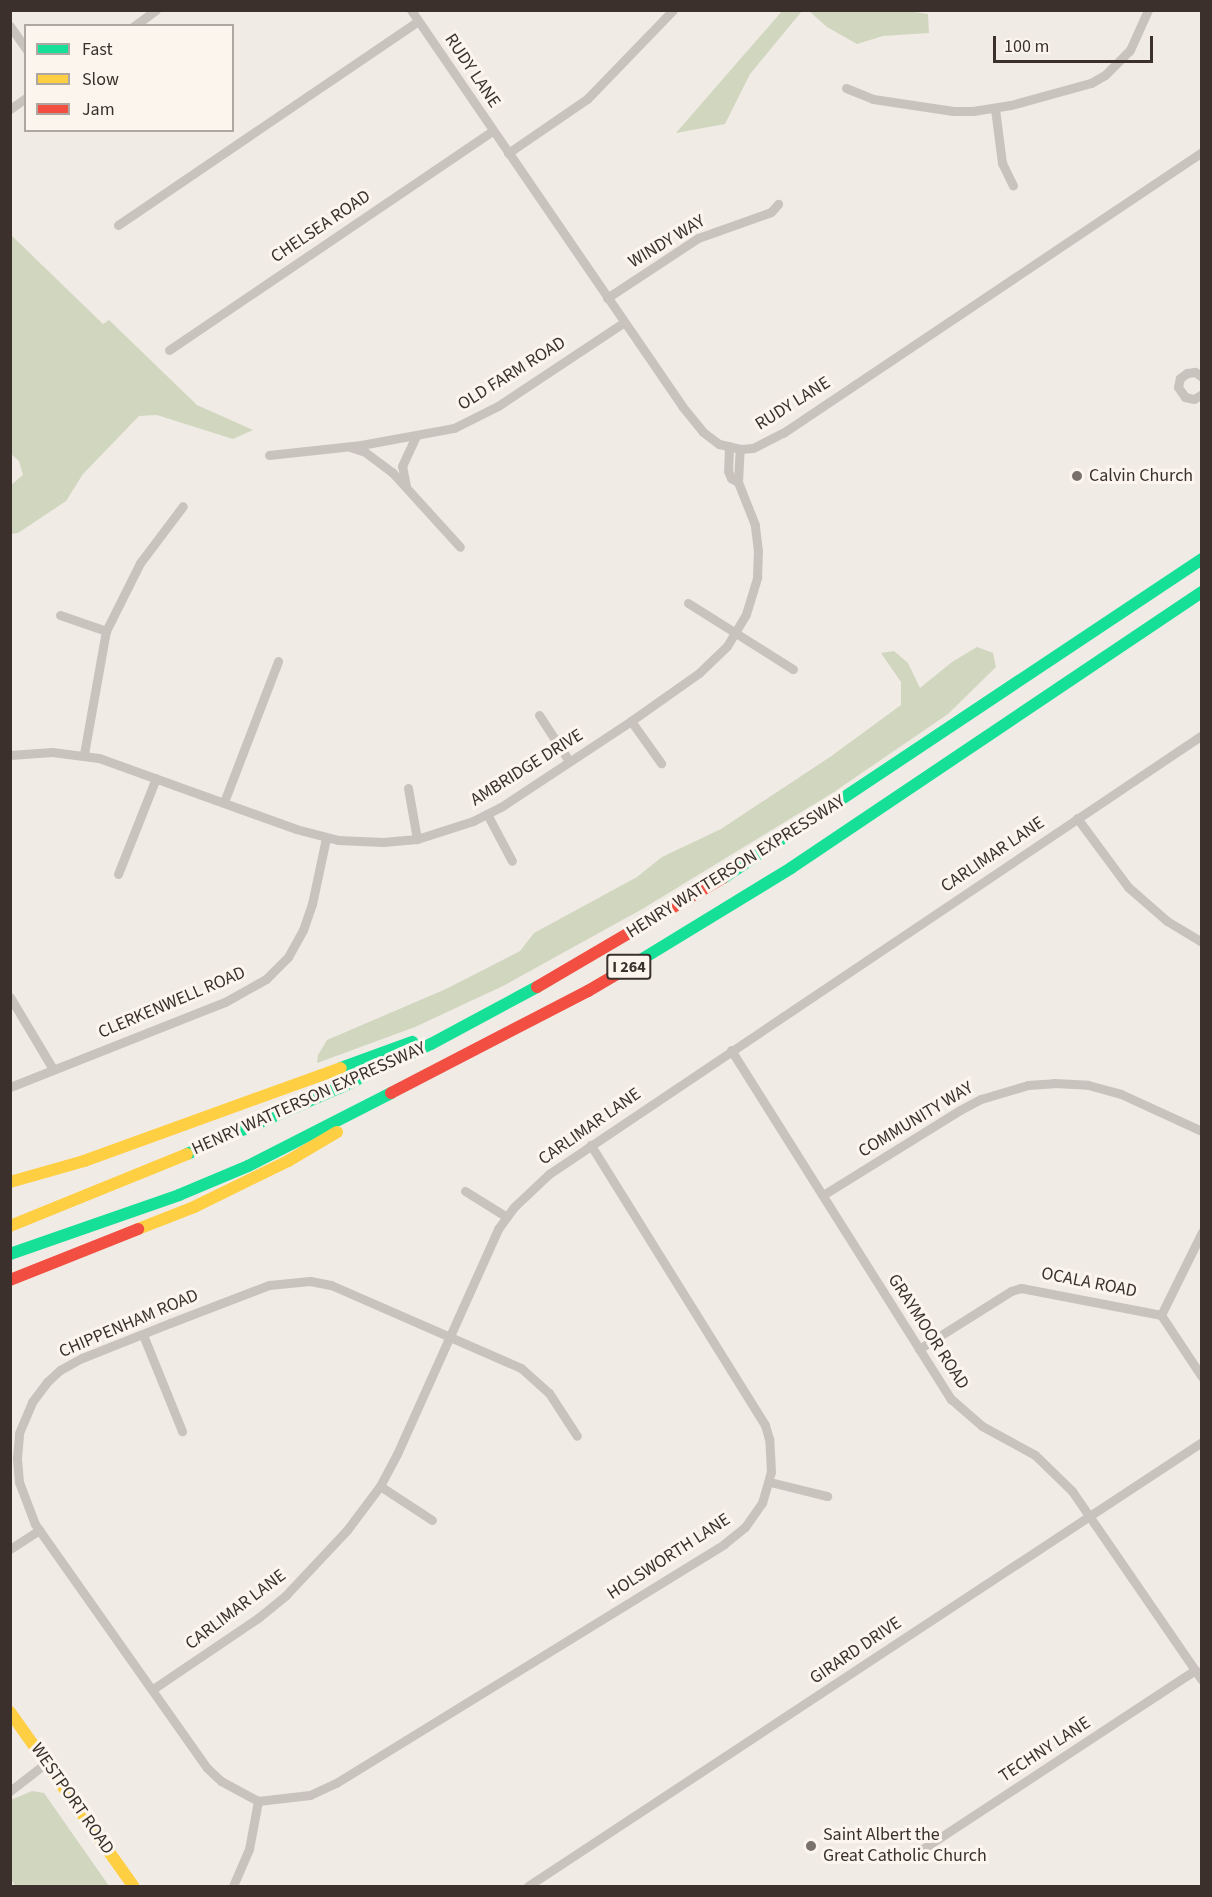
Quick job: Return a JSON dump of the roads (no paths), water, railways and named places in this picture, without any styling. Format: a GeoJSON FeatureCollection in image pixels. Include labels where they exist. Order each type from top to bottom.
{"type":"FeatureCollection","features":[{"type":"Feature","properties":{"kind":"main road","name":"HENRY WATTERSON EXPRESSWAY"},"geometry":{"type":"LineString","coordinates":[[10,1227],[255,1126],[339,1088],[483,1016],[604,950],[757,857],[1202,559]]}},
{"type":"Feature","properties":{"kind":"main road","name":"HENRY WATTERSON EXPRESSWAY"},"geometry":{"type":"LineString","coordinates":[[10,1254],[179,1195],[248,1166],[588,991],[722,912],[1202,592]]}},
{"type":"Feature","properties":{"kind":"main road"},"geometry":{"type":"LineString","coordinates":[[10,1182],[84,1161],[483,1016]]}},
{"type":"Feature","properties":{"kind":"main road"},"geometry":{"type":"LineString","coordinates":[[10,1280],[194,1207],[288,1161],[447,1065]]}},
{"type":"Feature","properties":{"kind":"main road","name":"WESTPORT ROAD"},"geometry":{"type":"LineString","coordinates":[[10,1712],[133,1887]]}},
{"type":"Feature","properties":{"kind":"street"},"geometry":{"type":"LineString","coordinates":[[137,24],[156,10]]}},
{"type":"Feature","properties":{"kind":"street","name":"RUDY LANE"},"geometry":{"type":"LineString","coordinates":[[411,10],[623,323],[703,432],[719,444],[740,449],[753,448],[783,433],[1202,152]]}},
{"type":"Feature","properties":{"kind":"street"},"geometry":{"type":"LineString","coordinates":[[508,153],[587,99],[673,10]]}},
{"type":"Feature","properties":{"kind":"street"},"geometry":{"type":"LineString","coordinates":[[846,88],[873,99],[953,111],[994,109],[1091,83],[1105,75],[1130,50],[1148,10]]}},
{"type":"Feature","properties":{"kind":"street"},"geometry":{"type":"LineString","coordinates":[[118,225],[418,21]]}},
{"type":"Feature","properties":{"kind":"street"},"geometry":{"type":"LineString","coordinates":[[10,26],[24,46]]}},
{"type":"Feature","properties":{"kind":"street"},"geometry":{"type":"LineString","coordinates":[[10,109],[24,100]]}},
{"type":"Feature","properties":{"kind":"street"},"geometry":{"type":"LineString","coordinates":[[994,109],[1002,163],[1012,186]]}},
{"type":"Feature","properties":{"kind":"street","name":"CHELSEA ROAD"},"geometry":{"type":"LineString","coordinates":[[169,350],[492,131]]}},
{"type":"Feature","properties":{"kind":"street","name":"WINDY WAY"},"geometry":{"type":"LineString","coordinates":[[607,298],[698,238],[771,212],[778,204]]}},
{"type":"Feature","properties":{"kind":"street","name":"OLD FARM ROAD"},"geometry":{"type":"LineString","coordinates":[[269,455],[348,446],[454,428],[474,420],[623,323]]}},
{"type":"Feature","properties":{"kind":"street"},"geometry":{"type":"LineString","coordinates":[[1202,376],[1195,372],[1187,373],[1180,378],[1178,387],[1182,395],[1190,399],[1202,394]]}},
{"type":"Feature","properties":{"kind":"street"},"geometry":{"type":"LineString","coordinates":[[407,488],[402,466],[416,436]]}},
{"type":"Feature","properties":{"kind":"street"},"geometry":{"type":"LineString","coordinates":[[348,446],[365,452],[379,461],[407,488],[460,547]]}},
{"type":"Feature","properties":{"kind":"street","name":"AMBRIDGE DRIVE"},"geometry":{"type":"LineString","coordinates":[[729,446],[728,471],[731,478],[738,482]]}},
{"type":"Feature","properties":{"kind":"street","name":"AMBRIDGE DRIVE"},"geometry":{"type":"LineString","coordinates":[[10,755],[52,752],[84,754],[126,766],[326,838],[374,842],[417,838],[451,830],[487,814],[631,721],[714,660],[735,632],[752,598],[758,551],[752,513],[738,482],[740,449]]}},
{"type":"Feature","properties":{"kind":"street"},"geometry":{"type":"LineString","coordinates":[[84,754],[106,631],[140,563],[183,506]]}},
{"type":"Feature","properties":{"kind":"street"},"geometry":{"type":"LineString","coordinates":[[688,603],[793,669]]}},
{"type":"Feature","properties":{"kind":"street"},"geometry":{"type":"LineString","coordinates":[[60,615],[106,631]]}},
{"type":"Feature","properties":{"kind":"street"},"geometry":{"type":"LineString","coordinates":[[224,802],[278,661]]}},
{"type":"Feature","properties":{"kind":"street"},"geometry":{"type":"LineString","coordinates":[[539,715],[569,761]]}},
{"type":"Feature","properties":{"kind":"street"},"geometry":{"type":"LineString","coordinates":[[631,721],[661,763]]}},
{"type":"Feature","properties":{"kind":"street","name":"CARLIMAR LANE"},"geometry":{"type":"LineString","coordinates":[[153,1689],[258,1618],[286,1595],[347,1530],[380,1486],[412,1423],[487,1250],[507,1216],[549,1174],[1202,735]]}},
{"type":"Feature","properties":{"kind":"street"},"geometry":{"type":"LineString","coordinates":[[118,874],[156,778]]}},
{"type":"Feature","properties":{"kind":"street"},"geometry":{"type":"LineString","coordinates":[[408,788],[417,838]]}},
{"type":"Feature","properties":{"kind":"street"},"geometry":{"type":"LineString","coordinates":[[487,814],[512,861]]}},
{"type":"Feature","properties":{"kind":"street"},"geometry":{"type":"LineString","coordinates":[[1077,819],[1128,887],[1167,921],[1202,942]]}},
{"type":"Feature","properties":{"kind":"street","name":"CLERKENWELL ROAD"},"geometry":{"type":"LineString","coordinates":[[10,1087],[225,1002],[266,979],[288,957],[303,930],[312,904],[326,838]]}},
{"type":"Feature","properties":{"kind":"street"},"geometry":{"type":"LineString","coordinates":[[10,997],[53,1069]]}},
{"type":"Feature","properties":{"kind":"street","name":"GRAYMOOR ROAD"},"geometry":{"type":"LineString","coordinates":[[731,1050],[958,1407],[982,1426],[1017,1444],[1054,1471],[1089,1517],[1202,1680]]}},
{"type":"Feature","properties":{"kind":"street","name":"COMMUNITY WAY"},"geometry":{"type":"LineString","coordinates":[[823,1196],[960,1110],[981,1099],[1028,1085],[1054,1083],[1088,1086],[1121,1094],[1202,1131]]}},
{"type":"Feature","properties":{"kind":"street","name":"HOLSWORTH LANE"},"geometry":{"type":"LineString","coordinates":[[258,1801],[291,1799],[323,1790],[724,1544],[752,1519],[766,1495],[770,1482],[769,1439],[761,1418],[591,1145]]}},
{"type":"Feature","properties":{"kind":"street"},"geometry":{"type":"LineString","coordinates":[[465,1191],[507,1216]]}},
{"type":"Feature","properties":{"kind":"street"},"geometry":{"type":"LineString","coordinates":[[1202,1232],[1161,1315],[1202,1377]]}},
{"type":"Feature","properties":{"kind":"street","name":"CHIPPENHAM ROAD"},"geometry":{"type":"LineString","coordinates":[[258,1801],[221,1781],[207,1768],[39,1530],[20,1482],[17,1458],[21,1425],[40,1390],[60,1370],[82,1358],[269,1285],[300,1280],[331,1285],[505,1360],[535,1378],[549,1393],[577,1436]]}},
{"type":"Feature","properties":{"kind":"street","name":"OCALA ROAD"},"geometry":{"type":"LineString","coordinates":[[919,1349],[1011,1291],[1021,1288],[1161,1315]]}},
{"type":"Feature","properties":{"kind":"street"},"geometry":{"type":"LineString","coordinates":[[143,1335],[182,1431]]}},
{"type":"Feature","properties":{"kind":"street"},"geometry":{"type":"LineString","coordinates":[[10,1423],[21,1425]]}},
{"type":"Feature","properties":{"kind":"street","name":"GIRARD DRIVE"},"geometry":{"type":"LineString","coordinates":[[528,1887],[1202,1442]]}},
{"type":"Feature","properties":{"kind":"street"},"geometry":{"type":"LineString","coordinates":[[770,1482],[827,1496]]}},
{"type":"Feature","properties":{"kind":"street"},"geometry":{"type":"LineString","coordinates":[[380,1486],[432,1520]]}},
{"type":"Feature","properties":{"kind":"street"},"geometry":{"type":"LineString","coordinates":[[10,1549],[39,1530]]}},
{"type":"Feature","properties":{"kind":"street","name":"TECHNY LANE"},"geometry":{"type":"LineString","coordinates":[[912,1856],[1195,1670]]}},
{"type":"Feature","properties":{"kind":"street"},"geometry":{"type":"LineString","coordinates":[[10,1791],[46,1763]]}},
{"type":"Feature","properties":{"kind":"street"},"geometry":{"type":"LineString","coordinates":[[233,1887],[249,1849],[258,1801]]}},
{"type":"Feature","properties":{"kind":"place","name":"Calvin Church"},"geometry":{"type":"Point","coordinates":[1077,476]}},
{"type":"Feature","properties":{"kind":"place","name":"Saint Albert the Great Catholic Church"},"geometry":{"type":"Point","coordinates":[811,1846]}}]}
